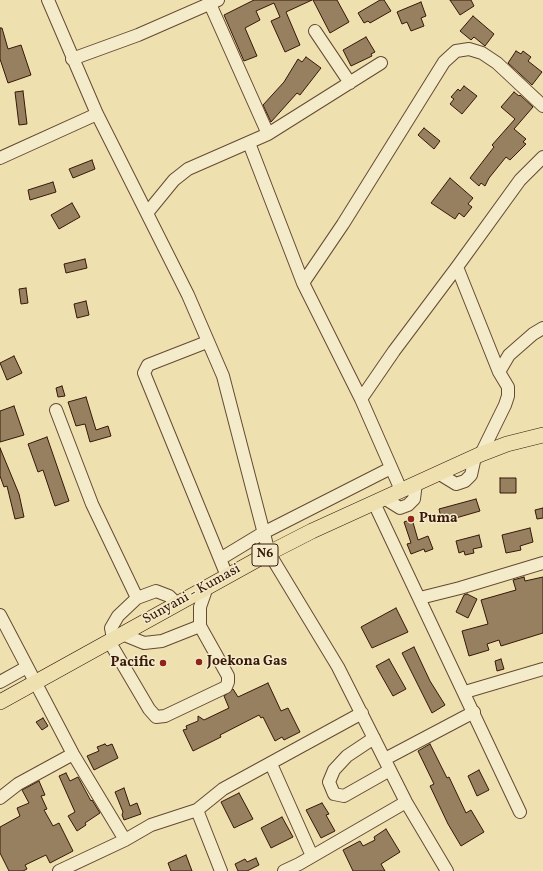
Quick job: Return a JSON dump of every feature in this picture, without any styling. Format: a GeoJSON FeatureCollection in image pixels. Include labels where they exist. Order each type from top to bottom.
{"type":"FeatureCollection","features":[{"type":"Feature","properties":{"kind":"main road","name":"Sunyani - Kumasi"},"geometry":{"type":"LineString","coordinates":[[0,702],[269,553],[379,500],[478,455],[507,444],[543,435]]}},
{"type":"Feature","properties":{"kind":"street"},"geometry":{"type":"LineString","coordinates":[[48,0],[72,59],[97,114],[188,295],[207,342],[223,376],[269,553],[325,644],[362,713],[406,802],[446,871]]}},
{"type":"Feature","properties":{"kind":"street"},"geometry":{"type":"LineString","coordinates":[[72,59],[138,34],[214,2],[268,134]]}},
{"type":"Feature","properties":{"kind":"street"},"geometry":{"type":"LineString","coordinates":[[315,31],[350,83]]}},
{"type":"Feature","properties":{"kind":"street"},"geometry":{"type":"LineString","coordinates":[[303,283],[347,217],[444,62],[456,51],[469,49],[482,53],[497,63],[543,106]]}},
{"type":"Feature","properties":{"kind":"street"},"geometry":{"type":"LineString","coordinates":[[147,213],[174,180],[188,169],[249,144],[268,134],[381,63]]}},
{"type":"Feature","properties":{"kind":"street"},"geometry":{"type":"LineString","coordinates":[[0,158],[97,114]]}},
{"type":"Feature","properties":{"kind":"street"},"geometry":{"type":"LineString","coordinates":[[249,144],[303,283],[361,399],[402,490]]}},
{"type":"Feature","properties":{"kind":"street"},"geometry":{"type":"LineString","coordinates":[[361,399],[394,351],[520,180],[543,157]]}},
{"type":"Feature","properties":{"kind":"street"},"geometry":{"type":"LineString","coordinates":[[457,267],[499,372],[508,387],[508,396],[505,405],[478,455]]}},
{"type":"Feature","properties":{"kind":"street"},"geometry":{"type":"LineString","coordinates":[[499,372],[509,355],[533,334],[543,328]]}},
{"type":"Feature","properties":{"kind":"street"},"geometry":{"type":"LineString","coordinates":[[207,342],[148,364],[144,373],[227,576]]}},
{"type":"Feature","properties":{"kind":"street"},"geometry":{"type":"LineString","coordinates":[[56,410],[92,504],[138,598]]}},
{"type":"Feature","properties":{"kind":"street"},"geometry":{"type":"LineString","coordinates":[[220,559],[263,533],[392,468]]}},
{"type":"Feature","properties":{"kind":"street"},"geometry":{"type":"LineString","coordinates":[[379,500],[400,508],[408,505],[414,499],[416,484]]}},
{"type":"Feature","properties":{"kind":"street"},"geometry":{"type":"LineString","coordinates":[[379,500],[420,598],[520,812]]}},
{"type":"Feature","properties":{"kind":"street"},"geometry":{"type":"LineString","coordinates":[[420,598],[460,588],[543,563]]}},
{"type":"Feature","properties":{"kind":"street"},"geometry":{"type":"LineString","coordinates":[[177,604],[169,596],[156,591],[138,598],[118,616],[111,628],[149,709],[156,717],[165,716],[226,686],[228,682],[228,676],[200,626],[200,607],[207,587]]}},
{"type":"Feature","properties":{"kind":"street"},"geometry":{"type":"LineString","coordinates":[[0,615],[73,754],[125,840]]}},
{"type":"Feature","properties":{"kind":"street"},"geometry":{"type":"LineString","coordinates":[[115,638],[144,643],[162,641],[200,626]]}},
{"type":"Feature","properties":{"kind":"street"},"geometry":{"type":"LineString","coordinates":[[0,682],[27,667]]}},
{"type":"Feature","properties":{"kind":"street"},"geometry":{"type":"LineString","coordinates":[[465,692],[543,668]]}},
{"type":"Feature","properties":{"kind":"street"},"geometry":{"type":"LineString","coordinates":[[374,738],[347,756],[334,770],[329,782],[334,794],[344,796],[387,764],[474,712]]}},
{"type":"Feature","properties":{"kind":"street"},"geometry":{"type":"LineString","coordinates":[[59,871],[125,840],[164,819],[197,810],[218,792],[362,713]]}},
{"type":"Feature","properties":{"kind":"street"},"geometry":{"type":"LineString","coordinates":[[0,798],[18,784],[73,754]]}},
{"type":"Feature","properties":{"kind":"street"},"geometry":{"type":"LineString","coordinates":[[271,764],[312,856]]}},
{"type":"Feature","properties":{"kind":"street"},"geometry":{"type":"LineString","coordinates":[[284,871],[406,802]]}},
{"type":"Feature","properties":{"kind":"street"},"geometry":{"type":"LineString","coordinates":[[197,810],[221,871]]}},
{"type":"Feature","properties":{"kind":"building"},"geometry":{"type":"Polygon","coordinates":[[[254,0],[312,0],[286,12],[300,45],[285,52],[271,21],[280,17],[274,3],[256,11],[260,20],[245,28],[257,56],[244,61],[224,15],[254,0]]]}},
{"type":"Feature","properties":{"kind":"building"},"geometry":{"type":"Polygon","coordinates":[[[313,0],[337,0],[349,22],[330,33],[313,0]]]}},
{"type":"Feature","properties":{"kind":"building"},"geometry":{"type":"Polygon","coordinates":[[[380,0],[384,0],[391,11],[370,23],[368,21],[364,23],[358,13],[380,0]]]}},
{"type":"Feature","properties":{"kind":"building"},"geometry":{"type":"Polygon","coordinates":[[[450,0],[471,0],[474,6],[460,15],[450,0]]]}},
{"type":"Feature","properties":{"kind":"building"},"geometry":{"type":"Polygon","coordinates":[[[421,2],[426,16],[421,18],[424,26],[411,31],[407,22],[402,24],[397,12],[421,2]]]}},
{"type":"Feature","properties":{"kind":"building"},"geometry":{"type":"Polygon","coordinates":[[[473,16],[494,34],[485,46],[474,37],[471,40],[460,31],[473,16]]]}},
{"type":"Feature","properties":{"kind":"building"},"geometry":{"type":"Polygon","coordinates":[[[0,28],[2,28],[8,49],[21,45],[31,75],[8,83],[0,59],[0,28]]]}},
{"type":"Feature","properties":{"kind":"building"},"geometry":{"type":"Polygon","coordinates":[[[366,37],[375,52],[371,54],[372,56],[351,66],[343,50],[366,37]]]}},
{"type":"Feature","properties":{"kind":"building"},"geometry":{"type":"Polygon","coordinates":[[[516,51],[521,54],[523,51],[531,57],[528,61],[542,72],[532,85],[508,63],[516,51]]]}},
{"type":"Feature","properties":{"kind":"building"},"geometry":{"type":"Polygon","coordinates":[[[306,57],[321,68],[300,95],[297,93],[271,122],[263,105],[284,82],[298,59],[302,62],[306,57]]]}},
{"type":"Feature","properties":{"kind":"building"},"geometry":{"type":"Polygon","coordinates":[[[464,86],[477,96],[462,114],[450,104],[454,99],[451,97],[458,89],[460,91],[464,86]]]}},
{"type":"Feature","properties":{"kind":"building"},"geometry":{"type":"Polygon","coordinates":[[[23,91],[27,124],[19,125],[15,92],[23,91]]]}},
{"type":"Feature","properties":{"kind":"building"},"geometry":{"type":"Polygon","coordinates":[[[514,92],[519,96],[520,95],[533,107],[514,129],[526,139],[523,142],[526,144],[510,160],[506,157],[489,178],[485,186],[481,183],[479,186],[470,178],[494,147],[492,145],[515,119],[501,107],[514,92]]]}},
{"type":"Feature","properties":{"kind":"building"},"geometry":{"type":"Polygon","coordinates":[[[424,128],[440,141],[434,149],[418,135],[424,128]]]}},
{"type":"Feature","properties":{"kind":"building"},"geometry":{"type":"Polygon","coordinates":[[[92,160],[95,169],[73,178],[69,169],[92,160]]]}},
{"type":"Feature","properties":{"kind":"building"},"geometry":{"type":"Polygon","coordinates":[[[450,178],[473,198],[468,204],[472,207],[464,217],[459,213],[455,219],[431,203],[450,178]]]}},
{"type":"Feature","properties":{"kind":"building"},"geometry":{"type":"Polygon","coordinates":[[[53,182],[56,192],[30,200],[28,190],[53,182]]]}},
{"type":"Feature","properties":{"kind":"building"},"geometry":{"type":"Polygon","coordinates":[[[72,203],[80,217],[59,229],[51,215],[72,203]]]}},
{"type":"Feature","properties":{"kind":"building"},"geometry":{"type":"Polygon","coordinates":[[[85,259],[87,268],[66,273],[64,264],[85,259]]]}},
{"type":"Feature","properties":{"kind":"building"},"geometry":{"type":"Polygon","coordinates":[[[26,288],[28,303],[21,304],[19,289],[26,288]]]}},
{"type":"Feature","properties":{"kind":"building"},"geometry":{"type":"Polygon","coordinates":[[[86,301],[89,315],[77,318],[74,304],[86,301]]]}},
{"type":"Feature","properties":{"kind":"building"},"geometry":{"type":"Polygon","coordinates":[[[14,356],[22,373],[7,380],[0,363],[14,356]]]}},
{"type":"Feature","properties":{"kind":"building"},"geometry":{"type":"Polygon","coordinates":[[[62,386],[65,396],[58,397],[56,388],[62,386]]]}},
{"type":"Feature","properties":{"kind":"building"},"geometry":{"type":"Polygon","coordinates":[[[86,397],[96,430],[108,426],[111,436],[90,442],[85,424],[76,426],[68,402],[86,397]]]}},
{"type":"Feature","properties":{"kind":"building"},"geometry":{"type":"Polygon","coordinates":[[[14,406],[24,435],[0,442],[0,411],[14,406]]]}},
{"type":"Feature","properties":{"kind":"building"},"geometry":{"type":"Polygon","coordinates":[[[47,437],[69,501],[55,506],[43,470],[38,472],[28,444],[47,437]]]}},
{"type":"Feature","properties":{"kind":"building"},"geometry":{"type":"Polygon","coordinates":[[[0,448],[19,494],[24,517],[15,519],[7,486],[4,487],[0,476],[0,448]]]}},
{"type":"Feature","properties":{"kind":"building"},"geometry":{"type":"Polygon","coordinates":[[[500,478],[516,478],[516,493],[500,493],[500,478]]]}},
{"type":"Feature","properties":{"kind":"building"},"geometry":{"type":"Polygon","coordinates":[[[476,499],[480,511],[442,522],[439,509],[476,499]]]}},
{"type":"Feature","properties":{"kind":"building"},"geometry":{"type":"Polygon","coordinates":[[[543,508],[543,518],[537,519],[535,510],[543,508]]]}},
{"type":"Feature","properties":{"kind":"building"},"geometry":{"type":"Polygon","coordinates":[[[412,519],[418,540],[428,536],[433,549],[425,552],[424,549],[411,554],[407,544],[411,543],[404,522],[412,519]]]}},
{"type":"Feature","properties":{"kind":"building"},"geometry":{"type":"Polygon","coordinates":[[[530,528],[533,542],[520,546],[521,550],[506,553],[502,535],[530,528]]]}},
{"type":"Feature","properties":{"kind":"building"},"geometry":{"type":"Polygon","coordinates":[[[479,535],[482,547],[473,549],[474,553],[465,555],[464,551],[459,553],[456,541],[479,535]]]}},
{"type":"Feature","properties":{"kind":"building"},"geometry":{"type":"Polygon","coordinates":[[[524,577],[525,581],[543,577],[543,633],[501,646],[499,640],[487,644],[489,650],[469,656],[462,631],[488,624],[481,600],[516,590],[513,580],[524,577]]]}},
{"type":"Feature","properties":{"kind":"building"},"geometry":{"type":"Polygon","coordinates":[[[467,594],[477,599],[468,618],[456,612],[464,595],[467,594]]]}},
{"type":"Feature","properties":{"kind":"building"},"geometry":{"type":"Polygon","coordinates":[[[396,608],[408,632],[372,648],[361,627],[396,608]]]}},
{"type":"Feature","properties":{"kind":"building"},"geometry":{"type":"Polygon","coordinates":[[[414,647],[430,681],[445,705],[432,713],[402,653],[414,647]]]}},
{"type":"Feature","properties":{"kind":"building"},"geometry":{"type":"Polygon","coordinates":[[[389,659],[406,689],[393,696],[376,666],[389,659]]]}},
{"type":"Feature","properties":{"kind":"building"},"geometry":{"type":"Polygon","coordinates":[[[501,659],[504,669],[497,671],[495,661],[501,659]]]}},
{"type":"Feature","properties":{"kind":"building"},"geometry":{"type":"Polygon","coordinates":[[[268,683],[281,711],[288,708],[300,732],[284,740],[282,737],[275,741],[263,717],[261,718],[259,715],[193,751],[183,730],[187,729],[186,726],[198,721],[198,716],[204,720],[229,708],[224,696],[233,689],[238,697],[268,683]]]}},
{"type":"Feature","properties":{"kind":"building"},"geometry":{"type":"Polygon","coordinates":[[[43,718],[48,726],[42,730],[36,722],[43,718]]]}},
{"type":"Feature","properties":{"kind":"building"},"geometry":{"type":"Polygon","coordinates":[[[105,744],[107,746],[112,744],[118,758],[94,770],[87,756],[99,751],[97,747],[105,744]]]}},
{"type":"Feature","properties":{"kind":"building"},"geometry":{"type":"Polygon","coordinates":[[[430,744],[447,778],[449,777],[466,813],[471,810],[484,832],[461,846],[448,824],[430,786],[434,784],[418,751],[430,744]]]}},
{"type":"Feature","properties":{"kind":"building"},"geometry":{"type":"Polygon","coordinates":[[[479,770],[489,790],[477,796],[468,776],[479,770]]]}},
{"type":"Feature","properties":{"kind":"building"},"geometry":{"type":"Polygon","coordinates":[[[66,773],[70,781],[78,777],[91,801],[92,800],[100,813],[85,823],[86,825],[77,831],[68,816],[75,812],[59,776],[66,773]]]}},
{"type":"Feature","properties":{"kind":"building"},"geometry":{"type":"Polygon","coordinates":[[[39,781],[45,795],[41,796],[47,809],[44,810],[53,826],[59,823],[73,851],[50,863],[46,855],[25,865],[27,869],[23,871],[9,871],[0,853],[0,827],[20,816],[17,808],[29,803],[22,790],[39,781]]]}},
{"type":"Feature","properties":{"kind":"building"},"geometry":{"type":"Polygon","coordinates":[[[124,788],[130,806],[137,803],[141,814],[124,820],[122,815],[123,812],[115,792],[124,788]]]}},
{"type":"Feature","properties":{"kind":"building"},"geometry":{"type":"Polygon","coordinates":[[[239,793],[253,819],[234,828],[221,802],[239,793]]]}},
{"type":"Feature","properties":{"kind":"building"},"geometry":{"type":"Polygon","coordinates":[[[322,803],[329,814],[326,815],[335,831],[321,838],[306,810],[322,803]]]}},
{"type":"Feature","properties":{"kind":"building"},"geometry":{"type":"Polygon","coordinates":[[[282,817],[293,837],[271,848],[261,828],[282,817]]]}},
{"type":"Feature","properties":{"kind":"building"},"geometry":{"type":"Polygon","coordinates":[[[386,829],[400,852],[381,864],[385,871],[353,871],[343,850],[360,841],[363,846],[375,840],[374,837],[386,829]]]}},
{"type":"Feature","properties":{"kind":"building"},"geometry":{"type":"Polygon","coordinates":[[[186,855],[192,871],[171,871],[168,863],[186,855]]]}},
{"type":"Feature","properties":{"kind":"building"},"geometry":{"type":"Polygon","coordinates":[[[256,858],[259,865],[247,871],[238,871],[235,864],[245,859],[247,862],[256,858]]]}},
{"type":"Feature","properties":{"kind":"place","name":"Puma"},"geometry":{"type":"Point","coordinates":[411,519]}},
{"type":"Feature","properties":{"kind":"place","name":"Joekona Gas"},"geometry":{"type":"Point","coordinates":[199,662]}},
{"type":"Feature","properties":{"kind":"place","name":"Pacific"},"geometry":{"type":"Point","coordinates":[163,663]}}]}
